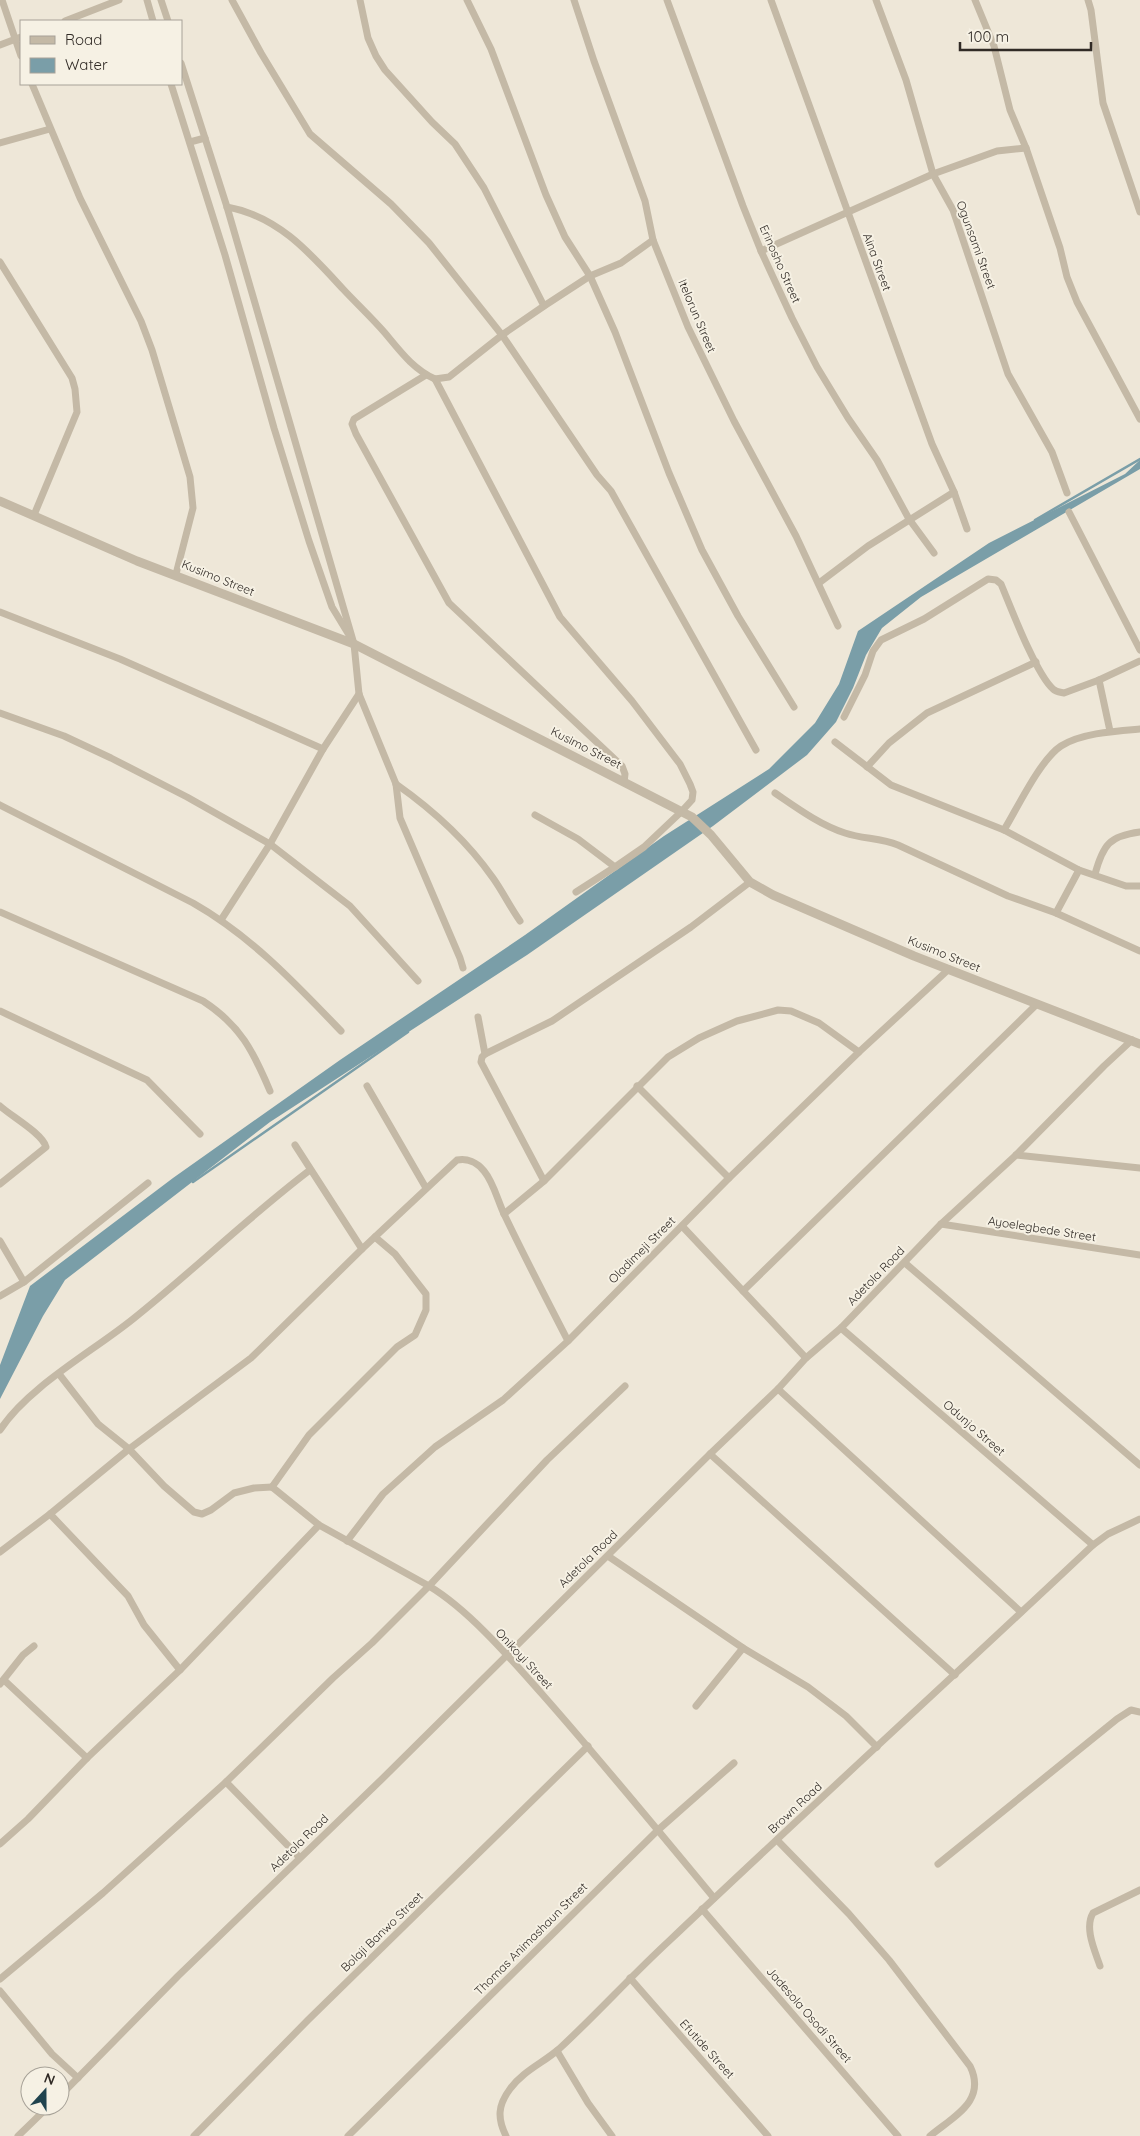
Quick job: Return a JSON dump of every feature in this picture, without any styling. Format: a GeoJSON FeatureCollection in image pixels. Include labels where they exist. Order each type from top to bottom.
{"type":"FeatureCollection","features":[{"type":"Feature","properties":{"kind":"street"},"geometry":{"type":"LineString","coordinates":[[0,45],[18,39],[2,0]]}},
{"type":"Feature","properties":{"kind":"street"},"geometry":{"type":"LineString","coordinates":[[68,20],[119,0]]}},
{"type":"Feature","properties":{"kind":"street"},"geometry":{"type":"LineString","coordinates":[[147,0],[153,20]]}},
{"type":"Feature","properties":{"kind":"street"},"geometry":{"type":"LineString","coordinates":[[161,0],[168,20]]}},
{"type":"Feature","properties":{"kind":"street"},"geometry":{"type":"LineString","coordinates":[[232,0],[261,53],[310,134],[390,204],[429,242],[502,335],[597,475],[610,491],[756,750]]}},
{"type":"Feature","properties":{"kind":"street"},"geometry":{"type":"LineString","coordinates":[[360,0],[368,38],[376,56],[385,70],[432,122],[455,144],[484,188],[544,306]]}},
{"type":"Feature","properties":{"kind":"street"},"geometry":{"type":"LineString","coordinates":[[467,0],[491,49],[546,195],[565,237],[590,276],[615,332],[666,464],[702,550],[738,616],[794,707]]}},
{"type":"Feature","properties":{"kind":"street","name":"Itelorun Street"},"geometry":{"type":"LineString","coordinates":[[574,0],[645,201],[653,240],[709,373],[796,536],[838,626]]}},
{"type":"Feature","properties":{"kind":"street","name":"Erinosho Street"},"geometry":{"type":"LineString","coordinates":[[667,0],[721,150],[761,251],[817,367],[848,418],[877,460],[909,519],[934,553]]}},
{"type":"Feature","properties":{"kind":"street","name":"Aina Street"},"geometry":{"type":"LineString","coordinates":[[771,0],[932,444],[954,492],[967,530]]}},
{"type":"Feature","properties":{"kind":"street","name":"Ogunsami Street"},"geometry":{"type":"LineString","coordinates":[[876,0],[906,80],[933,174],[953,210],[1008,374],[1052,452],[1067,493]]}},
{"type":"Feature","properties":{"kind":"street"},"geometry":{"type":"LineString","coordinates":[[976,0],[994,46],[1010,110],[1026,148],[1076,302],[1118,382],[1140,419]]}},
{"type":"Feature","properties":{"kind":"street"},"geometry":{"type":"LineString","coordinates":[[1088,0],[1091,10],[1103,103],[1140,212]]}},
{"type":"Feature","properties":{"kind":"street"},"geometry":{"type":"LineString","coordinates":[[182,66],[227,207],[354,644],[359,694],[396,784],[396,801],[400,818],[463,968]]}},
{"type":"Feature","properties":{"kind":"street"},"geometry":{"type":"LineString","coordinates":[[32,85],[80,198],[141,321],[152,350],[190,477],[194,508],[176,574]]}},
{"type":"Feature","properties":{"kind":"street"},"geometry":{"type":"LineString","coordinates":[[171,85],[225,255],[274,428],[309,541],[332,607],[354,644]]}},
{"type":"Feature","properties":{"kind":"street"},"geometry":{"type":"LineString","coordinates":[[0,143],[50,129]]}},
{"type":"Feature","properties":{"kind":"street"},"geometry":{"type":"LineString","coordinates":[[190,142],[205,138]]}},
{"type":"Feature","properties":{"kind":"street"},"geometry":{"type":"LineString","coordinates":[[761,251],[933,174],[996,151],[1026,148]]}},
{"type":"Feature","properties":{"kind":"street"},"geometry":{"type":"LineString","coordinates":[[227,207],[247,210],[262,217],[302,246],[361,307],[404,356],[426,375],[435,379],[448,377],[502,335],[544,306],[590,276],[620,263],[653,240]]}},
{"type":"Feature","properties":{"kind":"street"},"geometry":{"type":"LineString","coordinates":[[0,262],[72,378],[75,389],[77,412],[34,515]]}},
{"type":"Feature","properties":{"kind":"street"},"geometry":{"type":"LineString","coordinates":[[426,375],[354,419],[352,424],[356,434],[449,603],[622,766],[625,774],[624,782]]}},
{"type":"Feature","properties":{"kind":"street"},"geometry":{"type":"LineString","coordinates":[[435,379],[560,617],[632,701],[680,764],[693,792],[692,800],[644,847],[576,892]]}},
{"type":"Feature","properties":{"kind":"street"},"geometry":{"type":"LineString","coordinates":[[819,584],[868,546],[954,492]]}},
{"type":"Feature","properties":{"kind":"street","name":"Kusimo Street"},"geometry":{"type":"LineString","coordinates":[[0,501],[137,561],[176,574],[354,644],[692,817],[709,833],[750,882],[801,908],[1036,1004],[1136,1042]]}},
{"type":"Feature","properties":{"kind":"street"},"geometry":{"type":"LineString","coordinates":[[1069,512],[1140,650]]}},
{"type":"Feature","properties":{"kind":"street"},"geometry":{"type":"LineString","coordinates":[[844,717],[862,681],[873,651],[881,640],[924,619],[988,579],[996,580],[1001,584],[1036,662],[1051,688],[1058,692],[1064,693],[1140,661]]}},
{"type":"Feature","properties":{"kind":"street"},"geometry":{"type":"LineString","coordinates":[[0,612],[120,659],[322,749]]}},
{"type":"Feature","properties":{"kind":"street"},"geometry":{"type":"LineString","coordinates":[[867,767],[889,743],[927,714],[1036,662]]}},
{"type":"Feature","properties":{"kind":"street"},"geometry":{"type":"LineString","coordinates":[[1098,680],[1110,731]]}},
{"type":"Feature","properties":{"kind":"street"},"geometry":{"type":"LineString","coordinates":[[221,920],[270,844],[322,749],[359,694]]}},
{"type":"Feature","properties":{"kind":"street"},"geometry":{"type":"LineString","coordinates":[[0,713],[64,736],[111,758],[187,797],[270,844],[350,906],[418,981]]}},
{"type":"Feature","properties":{"kind":"street"},"geometry":{"type":"LineString","coordinates":[[1004,830],[1048,758],[1070,742],[1110,731],[1140,728]]}},
{"type":"Feature","properties":{"kind":"street"},"geometry":{"type":"LineString","coordinates":[[835,742],[891,785],[1004,830],[1079,870],[1126,886],[1140,886]]}},
{"type":"Feature","properties":{"kind":"street"},"geometry":{"type":"LineString","coordinates":[[396,784],[427,806],[467,846],[494,878],[520,920]]}},
{"type":"Feature","properties":{"kind":"street"},"geometry":{"type":"LineString","coordinates":[[775,792],[830,827],[846,833],[898,844],[1008,896],[1056,913],[1140,951]]}},
{"type":"Feature","properties":{"kind":"street"},"geometry":{"type":"LineString","coordinates":[[0,805],[193,903],[221,920],[285,972],[341,1031]]}},
{"type":"Feature","properties":{"kind":"street"},"geometry":{"type":"LineString","coordinates":[[535,815],[578,838],[615,867]]}},
{"type":"Feature","properties":{"kind":"street"},"geometry":{"type":"LineString","coordinates":[[1095,874],[1106,844],[1115,838],[1140,832]]}},
{"type":"Feature","properties":{"kind":"street"},"geometry":{"type":"LineString","coordinates":[[1056,913],[1079,870]]}},
{"type":"Feature","properties":{"kind":"street"},"geometry":{"type":"LineString","coordinates":[[544,1181],[481,1062],[482,1057],[552,1020],[691,927],[750,882]]}},
{"type":"Feature","properties":{"kind":"street"},"geometry":{"type":"LineString","coordinates":[[0,912],[203,1001],[218,1011],[243,1036],[270,1092]]}},
{"type":"Feature","properties":{"kind":"street","name":"Oladimeji Street"},"geometry":{"type":"LineString","coordinates":[[347,1541],[383,1494],[435,1447],[503,1400],[568,1341],[729,1178],[859,1052],[949,969]]}},
{"type":"Feature","properties":{"kind":"street"},"geometry":{"type":"LineString","coordinates":[[743,1292],[1036,1004]]}},
{"type":"Feature","properties":{"kind":"street"},"geometry":{"type":"LineString","coordinates":[[504,1214],[544,1181],[668,1057],[699,1038],[737,1021],[778,1010],[791,1011],[812,1019],[859,1052]]}},
{"type":"Feature","properties":{"kind":"street"},"geometry":{"type":"LineString","coordinates":[[0,1011],[147,1080],[200,1134]]}},
{"type":"Feature","properties":{"kind":"street"},"geometry":{"type":"LineString","coordinates":[[478,1017],[485,1054]]}},
{"type":"Feature","properties":{"kind":"street","name":"Adetola Road"},"geometry":{"type":"LineString","coordinates":[[70,2086],[178,1976],[401,1760],[506,1654],[778,1389],[806,1358],[841,1328],[941,1224],[1016,1155],[1104,1066],[1136,1042]]}},
{"type":"Feature","properties":{"kind":"street"},"geometry":{"type":"LineString","coordinates":[[367,1086],[426,1188]]}},
{"type":"Feature","properties":{"kind":"street"},"geometry":{"type":"LineString","coordinates":[[637,1086],[729,1178]]}},
{"type":"Feature","properties":{"kind":"street"},"geometry":{"type":"LineString","coordinates":[[0,1106],[46,1144],[46,1147],[0,1184]]}},
{"type":"Feature","properties":{"kind":"street"},"geometry":{"type":"LineString","coordinates":[[295,1145],[362,1249]]}},
{"type":"Feature","properties":{"kind":"street"},"geometry":{"type":"LineString","coordinates":[[1016,1155],[1140,1168]]}},
{"type":"Feature","properties":{"kind":"street"},"geometry":{"type":"LineString","coordinates":[[0,1552],[50,1514],[129,1449],[251,1358],[362,1249],[457,1160],[464,1159],[480,1167],[485,1173],[568,1341]]}},
{"type":"Feature","properties":{"kind":"street"},"geometry":{"type":"LineString","coordinates":[[0,1430],[30,1396],[154,1302],[239,1227],[310,1170]]}},
{"type":"Feature","properties":{"kind":"street"},"geometry":{"type":"LineString","coordinates":[[0,1296],[24,1282],[148,1184]]}},
{"type":"Feature","properties":{"kind":"street","name":"Ayoelegbede Street"},"geometry":{"type":"LineString","coordinates":[[941,1224],[1140,1255]]}},
{"type":"Feature","properties":{"kind":"street"},"geometry":{"type":"LineString","coordinates":[[682,1226],[806,1358]]}},
{"type":"Feature","properties":{"kind":"street"},"geometry":{"type":"LineString","coordinates":[[59,1374],[98,1424],[129,1449],[164,1486],[194,1512],[202,1514],[211,1510],[234,1493],[254,1488],[272,1487],[309,1435],[397,1347],[415,1335],[426,1310],[426,1294],[395,1254],[375,1237]]}},
{"type":"Feature","properties":{"kind":"street"},"geometry":{"type":"LineString","coordinates":[[0,1241],[24,1282]]}},
{"type":"Feature","properties":{"kind":"street"},"geometry":{"type":"LineString","coordinates":[[905,1263],[1140,1465]]}},
{"type":"Feature","properties":{"kind":"street","name":"Odunjo Street"},"geometry":{"type":"LineString","coordinates":[[841,1328],[1092,1545]]}},
{"type":"Feature","properties":{"kind":"street"},"geometry":{"type":"LineString","coordinates":[[0,1979],[103,1893],[226,1782],[430,1586],[547,1460],[626,1386]]}},
{"type":"Feature","properties":{"kind":"street"},"geometry":{"type":"LineString","coordinates":[[778,1389],[1021,1612]]}},
{"type":"Feature","properties":{"kind":"street"},"geometry":{"type":"LineString","coordinates":[[710,1454],[955,1675]]}},
{"type":"Feature","properties":{"kind":"street","name":"Onikoyi Street"},"geometry":{"type":"LineString","coordinates":[[272,1487],[319,1524],[430,1586],[454,1604],[506,1654],[588,1746],[714,1898]]}},
{"type":"Feature","properties":{"kind":"street"},"geometry":{"type":"LineString","coordinates":[[50,1514],[128,1596],[144,1625],[180,1670]]}},
{"type":"Feature","properties":{"kind":"street","name":"Brown Road"},"geometry":{"type":"LineString","coordinates":[[507,2135],[500,2123],[499,2115],[500,2108],[511,2087],[531,2068],[557,2051],[702,1909],[955,1675],[1092,1545],[1108,1534],[1140,1518]]}},
{"type":"Feature","properties":{"kind":"street"},"geometry":{"type":"LineString","coordinates":[[0,1844],[180,1670],[319,1524]]}},
{"type":"Feature","properties":{"kind":"street"},"geometry":{"type":"LineString","coordinates":[[608,1556],[743,1648],[808,1687],[846,1716],[877,1747]]}},
{"type":"Feature","properties":{"kind":"street"},"geometry":{"type":"LineString","coordinates":[[34,1646],[23,1655],[2,1682],[87,1758]]}},
{"type":"Feature","properties":{"kind":"street"},"geometry":{"type":"LineString","coordinates":[[696,1706],[743,1648]]}},
{"type":"Feature","properties":{"kind":"street"},"geometry":{"type":"LineString","coordinates":[[938,1864],[1117,1719],[1131,1710],[1140,1712]]}},
{"type":"Feature","properties":{"kind":"street","name":"Bolaji Banwo Street"},"geometry":{"type":"LineString","coordinates":[[194,2136],[308,2020],[588,1746]]}},
{"type":"Feature","properties":{"kind":"street","name":"Thomas Animashaun Street"},"geometry":{"type":"LineString","coordinates":[[348,2136],[658,1830],[734,1764]]}},
{"type":"Feature","properties":{"kind":"street"},"geometry":{"type":"LineString","coordinates":[[226,1782],[299,1857]]}},
{"type":"Feature","properties":{"kind":"street"},"geometry":{"type":"LineString","coordinates":[[777,1840],[849,1914],[889,1960],[970,2066],[976,2078],[976,2090],[972,2100],[930,2136]]}},
{"type":"Feature","properties":{"kind":"street"},"geometry":{"type":"LineString","coordinates":[[1100,1966],[1091,1940],[1090,1917],[1093,1913],[1140,1890]]}},
{"type":"Feature","properties":{"kind":"street","name":"Jadesola Osodi Street"},"geometry":{"type":"LineString","coordinates":[[702,1909],[898,2136]]}},
{"type":"Feature","properties":{"kind":"street","name":"Efutide Street"},"geometry":{"type":"LineString","coordinates":[[630,1978],[768,2136]]}},
{"type":"Feature","properties":{"kind":"street"},"geometry":{"type":"LineString","coordinates":[[2,1996],[52,2054],[78,2078]]}},
{"type":"Feature","properties":{"kind":"street"},"geometry":{"type":"LineString","coordinates":[[557,2051],[588,2102],[612,2136]]}},
{"type":"Feature","properties":{"kind":"street"},"geometry":{"type":"LineString","coordinates":[[18,2136],[39,2116]]}},
{"type":"Feature","properties":{"kind":"water"},"geometry":{"type":"Polygon","coordinates":[[[1140,460],[1140,469],[921,597],[882,628],[866,655],[853,688],[836,722],[807,755],[713,826],[527,955],[270,1122],[65,1280],[43,1316],[0,1399],[0,1365],[30,1286],[173,1178],[340,1060],[525,935],[664,836],[769,769],[815,723],[839,684],[858,631],[989,543],[1125,474],[1140,460]]]}},
{"type":"Feature","properties":{"kind":"waterway"},"geometry":{"type":"LineString","coordinates":[[1035,520],[1140,459]]}},
{"type":"Feature","properties":{"kind":"waterway"},"geometry":{"type":"LineString","coordinates":[[193,1182],[408,1032]]}}]}
